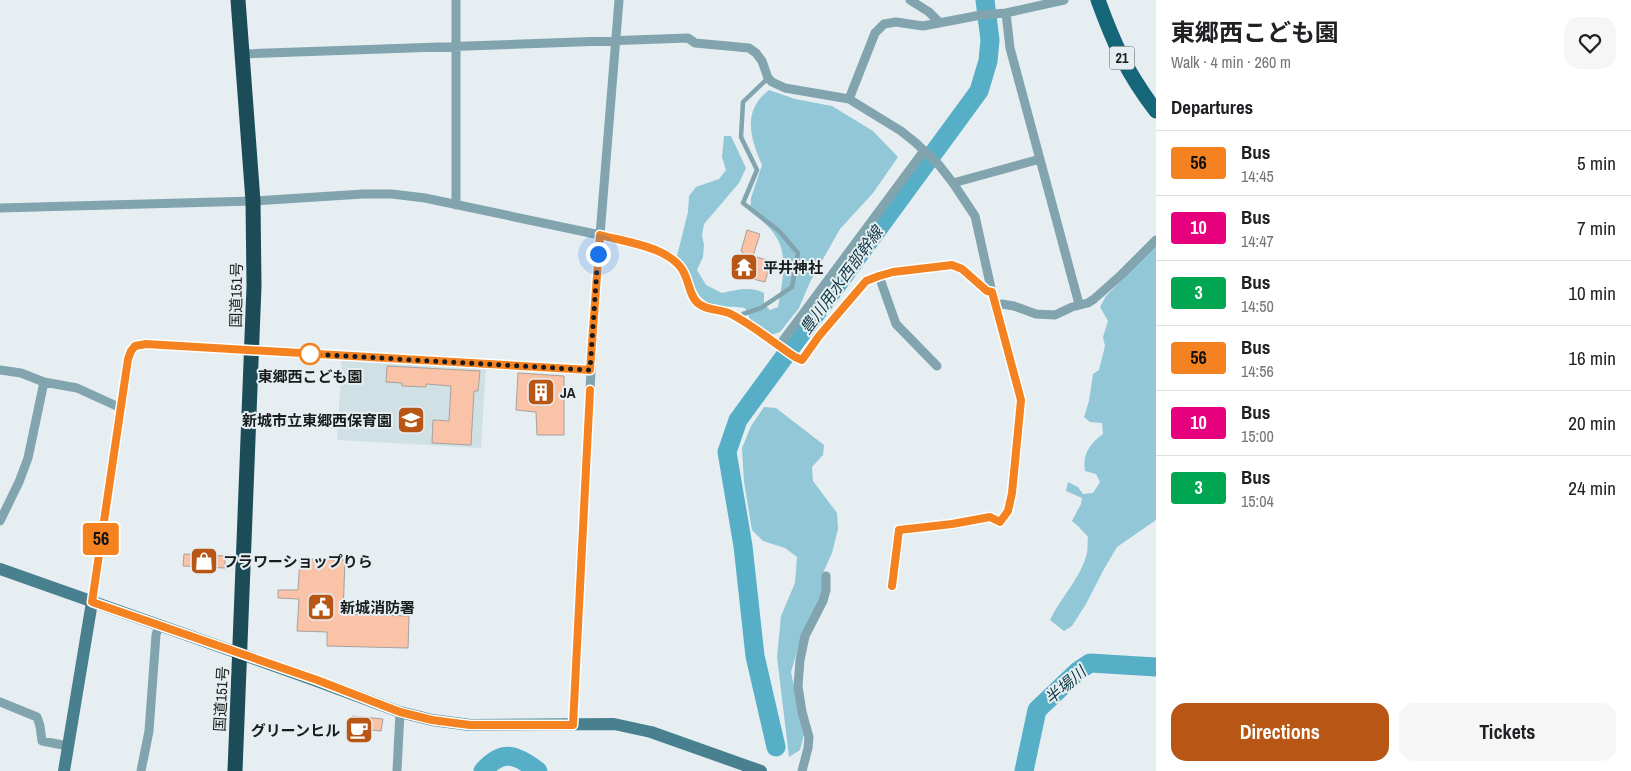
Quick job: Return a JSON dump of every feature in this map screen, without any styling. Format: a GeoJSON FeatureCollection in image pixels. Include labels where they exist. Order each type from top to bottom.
{"type":"FeatureCollection","features":[{"type":"Feature","properties":{"kind":"highway","name":"国道151号"},"geometry":{"type":"LineString","coordinates":[[235,771],[254,286],[253,202],[238,0]]}},
{"type":"Feature","properties":{"kind":"main road","name":"21"},"geometry":{"type":"LineString","coordinates":[[1098,0],[1113,41],[1127,70],[1156,111]]}},
{"type":"Feature","properties":{"kind":"street"},"geometry":{"type":"LineString","coordinates":[[456,0],[456,206]]}},
{"type":"Feature","properties":{"kind":"street"},"geometry":{"type":"LineString","coordinates":[[573,725],[590,370],[619,0]]}},
{"type":"Feature","properties":{"kind":"street"},"geometry":{"type":"LineString","coordinates":[[910,0],[929,12],[939,22]]}},
{"type":"Feature","properties":{"kind":"street"},"geometry":{"type":"LineString","coordinates":[[849,99],[875,33],[884,24],[896,22],[923,26],[981,15],[1006,13],[1064,0]]}},
{"type":"Feature","properties":{"kind":"street"},"geometry":{"type":"LineString","coordinates":[[1006,13],[1010,48],[1079,304]]}},
{"type":"Feature","properties":{"kind":"street"},"geometry":{"type":"LineString","coordinates":[[243,54],[688,38],[695,43],[749,48],[756,53],[762,62],[768,78],[772,82],[785,88],[849,99],[901,131],[939,165],[975,216],[995,306],[1021,400],[1012,493],[1008,511],[1000,522],[990,517],[946,524]]}},
{"type":"Feature","properties":{"kind":"street"},"geometry":{"type":"LineString","coordinates":[[780,347],[925,153]]}},
{"type":"Feature","properties":{"kind":"street"},"geometry":{"type":"LineString","coordinates":[[953,183],[1040,159]]}},
{"type":"Feature","properties":{"kind":"street"},"geometry":{"type":"LineString","coordinates":[[0,208],[253,202],[363,194],[392,194],[425,198],[600,235],[668,255],[677,262],[684,272],[694,299],[699,304],[739,318],[802,360],[819,336],[866,281],[879,276],[893,272],[952,265],[962,269],[987,291],[992,292]]}},
{"type":"Feature","properties":{"kind":"street"},"geometry":{"type":"LineString","coordinates":[[995,306],[1002,304],[1036,314],[1055,315],[1094,299],[1156,240]]}},
{"type":"Feature","properties":{"kind":"street"},"geometry":{"type":"LineString","coordinates":[[879,276],[896,324],[937,366]]}},
{"type":"Feature","properties":{"kind":"street"},"geometry":{"type":"LineString","coordinates":[[64,771],[92,602],[128,359],[135,346],[146,344],[590,370]]}},
{"type":"Feature","properties":{"kind":"street"},"geometry":{"type":"LineString","coordinates":[[0,370],[21,373],[44,382],[77,388],[121,408]]}},
{"type":"Feature","properties":{"kind":"street"},"geometry":{"type":"LineString","coordinates":[[0,521],[19,482],[28,458],[44,382]]}},
{"type":"Feature","properties":{"kind":"street"},"geometry":{"type":"LineString","coordinates":[[0,569],[317,680],[400,712],[432,720],[470,725],[614,724],[651,732],[761,771]]}},
{"type":"Feature","properties":{"kind":"street"},"geometry":{"type":"LineString","coordinates":[[802,771],[809,737],[802,712],[798,686],[800,660],[805,636],[823,601],[827,583],[826,576]]}},
{"type":"Feature","properties":{"kind":"street"},"geometry":{"type":"LineString","coordinates":[[141,771],[148,731],[156,635],[159,625]]}},
{"type":"Feature","properties":{"kind":"street"},"geometry":{"type":"LineString","coordinates":[[0,702],[37,717],[42,741],[68,746]]}},
{"type":"Feature","properties":{"kind":"street"},"geometry":{"type":"LineString","coordinates":[[397,771],[400,712]]}},
{"type":"Feature","properties":{"kind":"lane"},"geometry":{"type":"LineString","coordinates":[[739,318],[743,314],[761,308],[792,287],[798,254],[780,231],[743,203],[757,170],[741,137],[742,102],[768,78]]}},
{"type":"Feature","properties":{"kind":"lane"},"geometry":{"type":"LineString","coordinates":[[892,586],[899,530],[946,524]]}},
{"type":"Feature","properties":{"kind":"shaded area"},"geometry":{"type":"Polygon","coordinates":[[[769,90],[795,99],[832,106],[873,131],[898,157],[873,193],[840,229],[810,282],[799,308],[780,332],[771,335],[751,321],[745,308],[718,306],[702,298],[695,288],[685,265],[677,256],[688,212],[689,196],[696,187],[719,179],[726,170],[722,157],[724,136],[731,136],[746,168],[739,183],[704,224],[702,235],[704,245],[703,257],[697,270],[706,285],[722,293],[743,289],[759,291],[764,293],[764,304],[770,310],[778,307],[783,277],[782,253],[779,242],[773,232],[750,211],[751,198],[762,165],[752,135],[752,116],[760,98],[769,90]]]}},
{"type":"Feature","properties":{"kind":"shaded area"},"geometry":{"type":"Polygon","coordinates":[[[1156,245],[1156,520],[1117,547],[1086,604],[1072,626],[1064,631],[1050,620],[1080,571],[1087,553],[1088,537],[1072,521],[1082,498],[1066,491],[1068,482],[1078,487],[1083,494],[1093,493],[1100,482],[1096,474],[1085,471],[1084,465],[1088,450],[1094,441],[1103,434],[1102,423],[1090,422],[1084,417],[1089,401],[1093,374],[1099,370],[1105,346],[1103,337],[1108,321],[1100,307],[1106,296],[1156,245]]]}},
{"type":"Feature","properties":{"kind":"shaded area","name":"新城市立東郷西保育園"},"geometry":{"type":"Polygon","coordinates":[[[342,359],[486,367],[481,448],[337,440],[342,359]]]}},
{"type":"Feature","properties":{"kind":"shaded area"},"geometry":{"type":"Polygon","coordinates":[[[764,407],[776,408],[824,445],[823,455],[812,467],[813,481],[837,513],[838,529],[832,553],[822,575],[824,588],[818,607],[801,638],[791,672],[804,735],[800,750],[789,757],[777,657],[781,616],[795,583],[797,557],[785,548],[763,541],[752,530],[744,482],[742,448],[751,426],[764,407]]]}},
{"type":"Feature","properties":{"kind":"building"},"geometry":{"type":"Polygon","coordinates":[[[747,230],[760,234],[753,256],[771,261],[765,282],[737,272],[747,230]]]}},
{"type":"Feature","properties":{"kind":"building"},"geometry":{"type":"Polygon","coordinates":[[[387,366],[480,371],[478,391],[474,391],[471,445],[432,443],[433,420],[449,421],[451,386],[426,384],[426,387],[402,386],[402,383],[386,382],[387,366]]]}},
{"type":"Feature","properties":{"kind":"building","name":"JA"},"geometry":{"type":"Polygon","coordinates":[[[518,373],[564,376],[564,435],[537,435],[536,412],[516,410],[518,373]]]}},
{"type":"Feature","properties":{"kind":"building","name":"フラワーショップりら"},"geometry":{"type":"Polygon","coordinates":[[[184,554],[225,556],[225,568],[183,566],[184,554]]]}},
{"type":"Feature","properties":{"kind":"building","name":"新城消防署"},"geometry":{"type":"Polygon","coordinates":[[[300,559],[345,560],[343,614],[409,616],[408,648],[327,646],[327,632],[297,631],[299,599],[278,598],[278,590],[298,590],[300,559]]]}},
{"type":"Feature","properties":{"kind":"building"},"geometry":{"type":"Polygon","coordinates":[[[352,716],[383,719],[381,731],[350,728],[352,716]]]}},
{"type":"Feature","properties":{"kind":"waterway","name":"豊川用水西部幹線"},"geometry":{"type":"LineString","coordinates":[[776,747],[755,656],[743,546],[727,452],[738,420],[979,91],[988,61],[990,40],[985,0]]}},
{"type":"Feature","properties":{"kind":"waterway","name":"半場川"},"geometry":{"type":"LineString","coordinates":[[1024,771],[1037,710],[1078,671],[1090,663],[1156,667]]}},
{"type":"Feature","properties":{"kind":"waterway","name":"半場川"},"geometry":{"type":"LineString","coordinates":[[483,771],[497,759],[510,756],[523,761],[538,771]]}},
{"type":"Feature","properties":{"kind":"bus line","name":"56"},"geometry":{"type":"LineString","coordinates":[[590,390],[573,725],[470,725],[432,720],[400,712],[317,680],[92,602],[128,359],[135,346],[146,344],[590,370],[600,235],[668,255],[677,262],[684,272],[694,299],[699,304],[710,309],[718,309],[739,318],[802,360],[819,336],[866,281],[879,276],[893,272],[952,265],[962,269],[987,291],[992,292],[1021,400],[1012,493],[1008,511],[1000,522],[990,517],[952,524],[899,530],[892,586]]}},
{"type":"Feature","properties":{"kind":"place","name":"平井神社"},"geometry":{"type":"Point","coordinates":[744,267]}},
{"type":"Feature","properties":{"kind":"place","name":"東郷西こども園"},"geometry":{"type":"Point","coordinates":[310,354]}},
{"type":"Feature","properties":{"kind":"place","name":"JA"},"geometry":{"type":"Point","coordinates":[541,392]}},
{"type":"Feature","properties":{"kind":"place","name":"新城市立東郷西保育園"},"geometry":{"type":"Point","coordinates":[411,420]}},
{"type":"Feature","properties":{"kind":"place","name":"フラワーショップりら"},"geometry":{"type":"Point","coordinates":[204,561]}},
{"type":"Feature","properties":{"kind":"place","name":"新城消防署"},"geometry":{"type":"Point","coordinates":[321,607]}},
{"type":"Feature","properties":{"kind":"place","name":"グリーンヒル"},"geometry":{"type":"Point","coordinates":[359,730]}},
{"type":"Feature","properties":{"kind":"route"},"geometry":{"type":"LineString","coordinates":[[310,354],[590,370],[598,254]]}}]}
